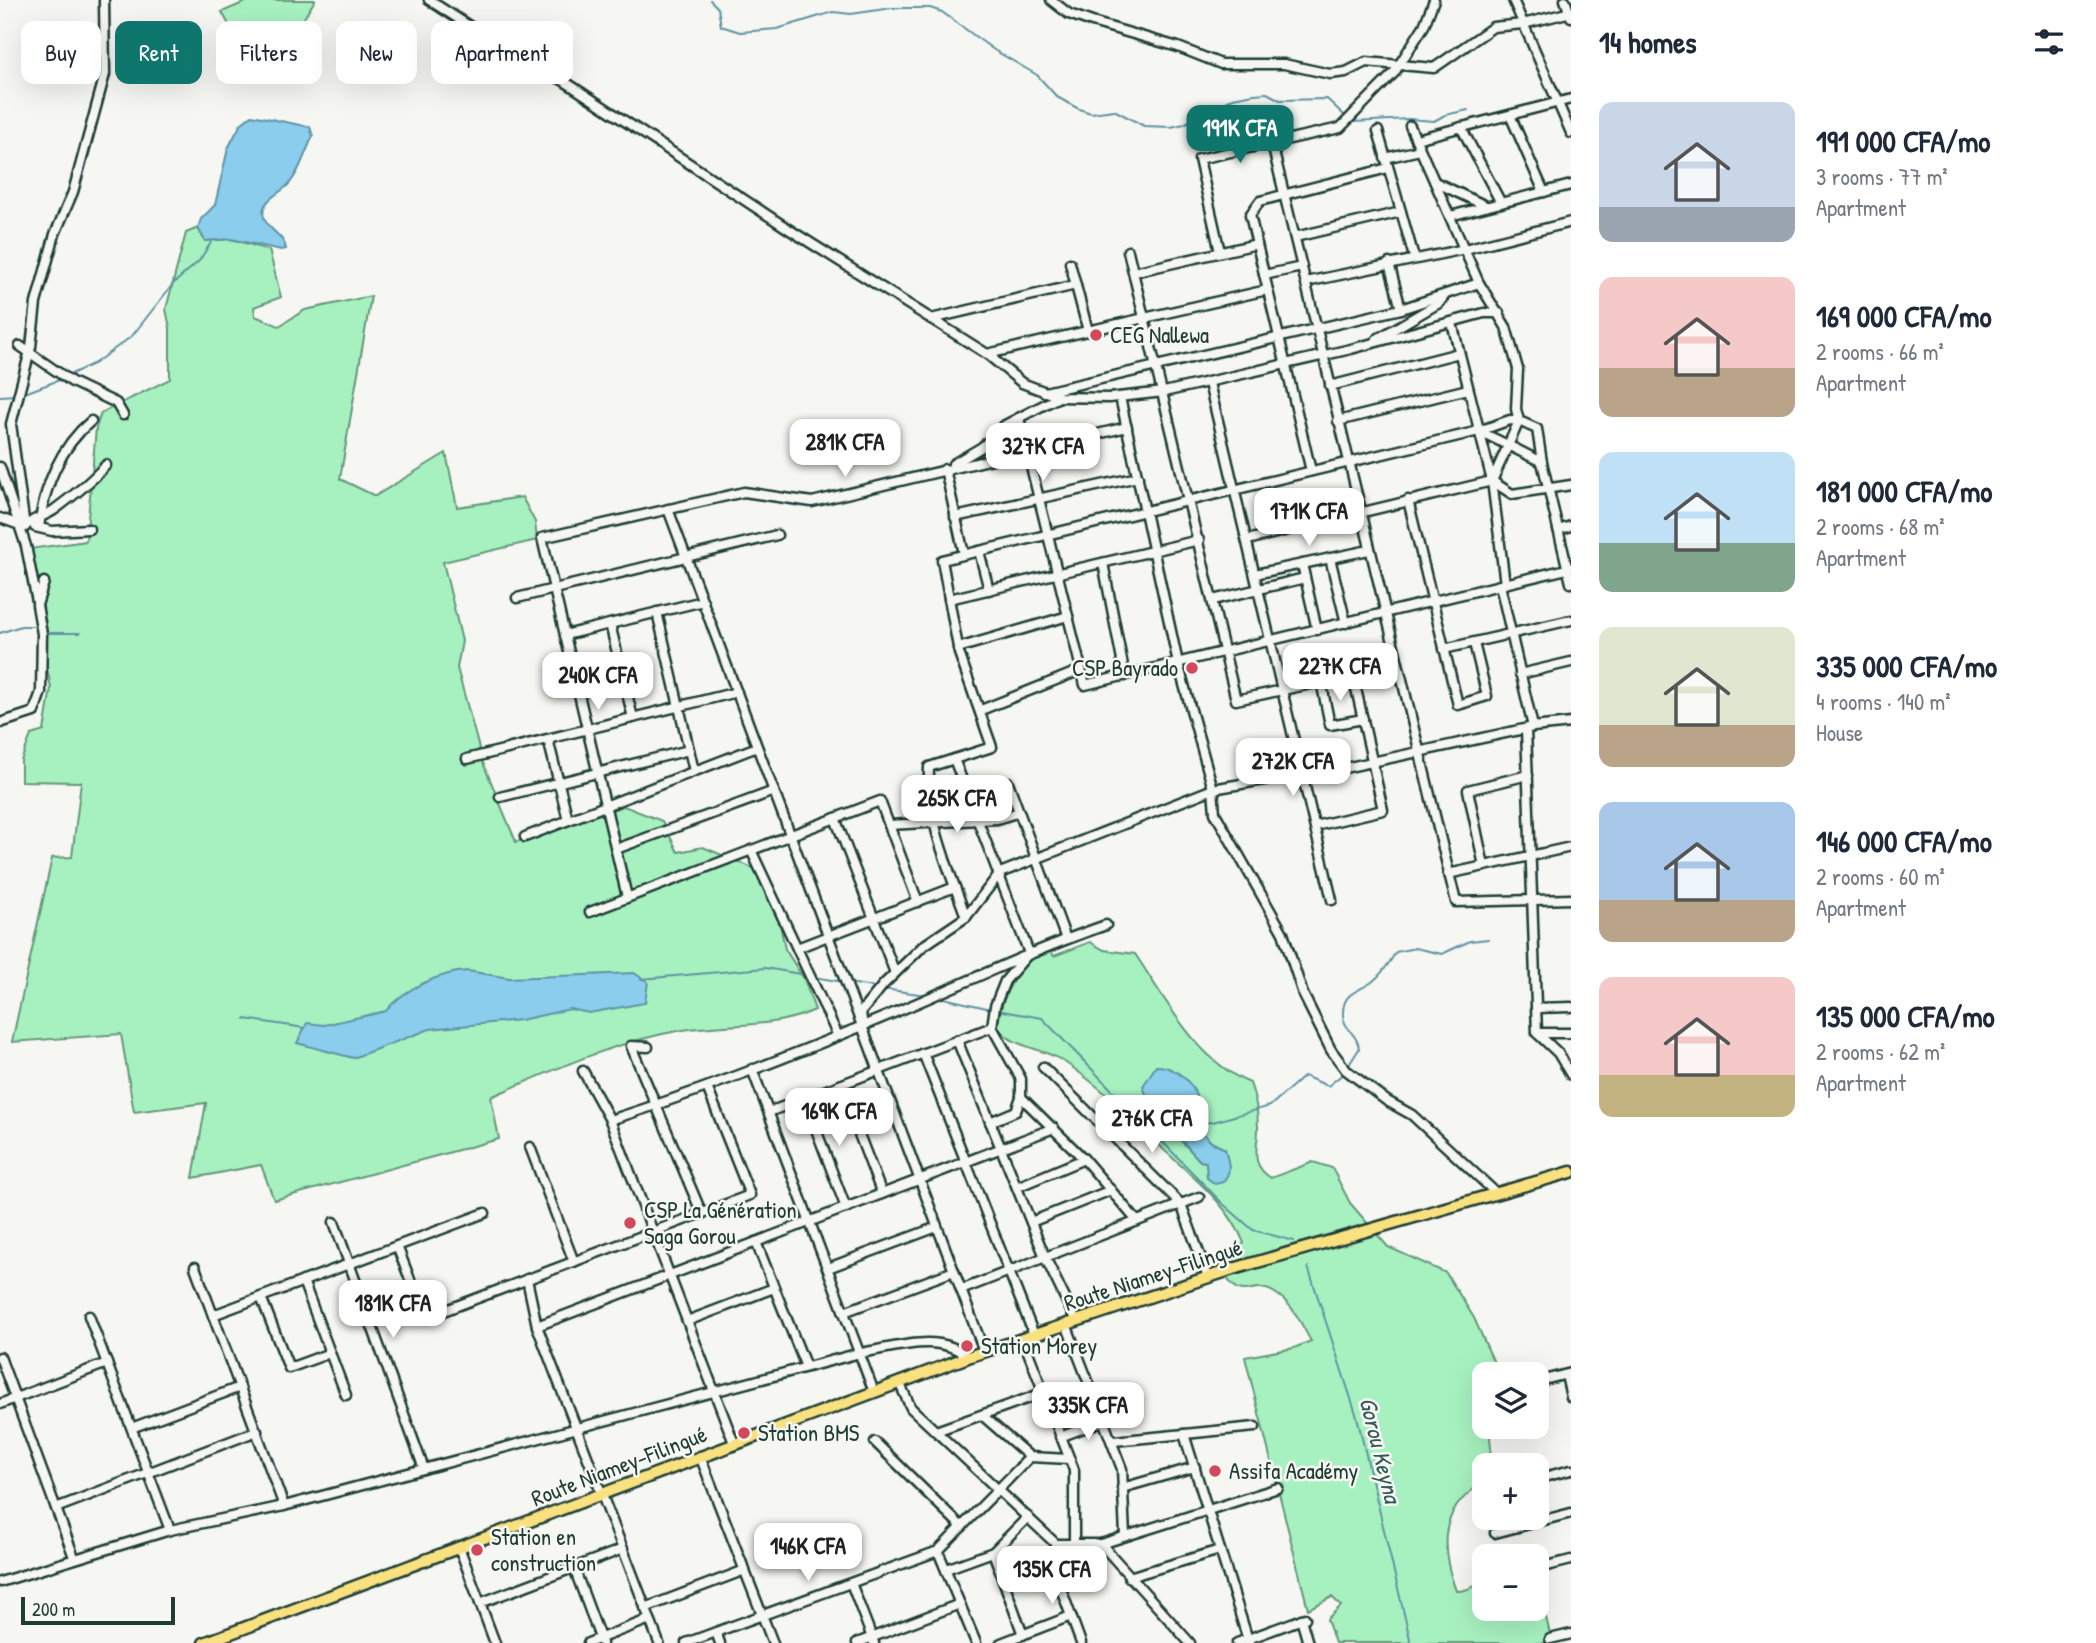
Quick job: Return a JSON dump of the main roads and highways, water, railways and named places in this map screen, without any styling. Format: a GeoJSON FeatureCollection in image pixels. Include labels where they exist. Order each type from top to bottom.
{"type":"FeatureCollection","features":[{"type":"Feature","properties":{"kind":"main road","name":"Route Niamey-Filingué"},"geometry":{"type":"LineString","coordinates":[[204,1643],[984,1351],[1208,1277],[1571,1172]]}},
{"type":"Feature","properties":{"kind":"water"},"geometry":{"type":"Polygon","coordinates":[[[252,115],[310,127],[313,136],[292,180],[264,207],[266,222],[285,244],[286,249],[231,239],[205,241],[198,228],[201,219],[215,205],[228,148],[241,124],[252,115]]]}},
{"type":"Feature","properties":{"kind":"water"},"geometry":{"type":"Polygon","coordinates":[[[468,971],[509,978],[634,973],[648,982],[645,1003],[589,1013],[570,1009],[521,1020],[430,1029],[353,1058],[297,1043],[307,1023],[324,1025],[386,1011],[402,996],[423,983],[468,971]]]}},
{"type":"Feature","properties":{"kind":"water"},"geometry":{"type":"Polygon","coordinates":[[[1156,1066],[1173,1070],[1193,1088],[1197,1105],[1196,1113],[1188,1119],[1189,1124],[1195,1124],[1211,1142],[1225,1149],[1229,1170],[1223,1182],[1215,1184],[1207,1178],[1206,1162],[1200,1161],[1168,1125],[1163,1113],[1149,1102],[1143,1086],[1156,1066]]]}},
{"type":"Feature","properties":{"kind":"waterway"},"geometry":{"type":"LineString","coordinates":[[710,0],[718,8],[721,26],[740,32],[777,29],[833,12],[851,14],[892,8],[930,8],[942,12],[994,50],[1037,75],[1057,97],[1091,113],[1114,110],[1144,126],[1171,127],[1184,124],[1233,98],[1267,93],[1280,100],[1327,99],[1346,117]]}},
{"type":"Feature","properties":{"kind":"waterway"},"geometry":{"type":"LineString","coordinates":[[1353,122],[1409,119],[1434,121],[1445,115],[1468,110]]}},
{"type":"Feature","properties":{"kind":"waterway"},"geometry":{"type":"LineString","coordinates":[[67,376],[95,363],[132,336],[173,284],[199,261],[212,241]]}},
{"type":"Feature","properties":{"kind":"waterway"},"geometry":{"type":"LineString","coordinates":[[22,394],[62,379]]}},
{"type":"Feature","properties":{"kind":"waterway"},"geometry":{"type":"LineString","coordinates":[[0,396],[16,395]]}},
{"type":"Feature","properties":{"kind":"waterway"},"geometry":{"type":"LineString","coordinates":[[0,633],[21,626],[36,626]]}},
{"type":"Feature","properties":{"kind":"waterway"},"geometry":{"type":"LineString","coordinates":[[47,633],[80,633]]}},
{"type":"Feature","properties":{"kind":"waterway"},"geometry":{"type":"LineString","coordinates":[[1347,1068],[1359,1049],[1344,1021],[1345,1002],[1351,994],[1372,982],[1396,952],[1415,948],[1442,954],[1470,941],[1488,939]]}},
{"type":"Feature","properties":{"kind":"waterway"},"geometry":{"type":"LineString","coordinates":[[641,979],[765,968],[806,975]]}},
{"type":"Feature","properties":{"kind":"waterway"},"geometry":{"type":"LineString","coordinates":[[814,977],[843,982]]}},
{"type":"Feature","properties":{"kind":"waterway"},"geometry":{"type":"LineString","coordinates":[[849,983],[878,988]]}},
{"type":"Feature","properties":{"kind":"waterway"},"geometry":{"type":"LineString","coordinates":[[883,989],[926,995]]}},
{"type":"Feature","properties":{"kind":"waterway"},"geometry":{"type":"LineString","coordinates":[[939,997],[991,1009]]}},
{"type":"Feature","properties":{"kind":"waterway"},"geometry":{"type":"LineString","coordinates":[[997,1010],[1042,1018],[1222,1203],[1253,1230],[1294,1241]]}},
{"type":"Feature","properties":{"kind":"waterway"},"geometry":{"type":"LineString","coordinates":[[245,1019],[305,1028]]}},
{"type":"Feature","properties":{"kind":"waterway"},"geometry":{"type":"LineString","coordinates":[[1189,1124],[1213,1122],[1270,1106],[1304,1076],[1328,1086],[1344,1073]]}},
{"type":"Feature","properties":{"kind":"waterway","name":"Gorou Keyna"},"geometry":{"type":"LineString","coordinates":[[1308,1267],[1357,1417],[1411,1643]]}},
{"type":"Feature","properties":{"kind":"place","name":"CEG Nallewa"},"geometry":{"type":"Point","coordinates":[1096,335]}},
{"type":"Feature","properties":{"kind":"place","name":"CSP Bayrado"},"geometry":{"type":"Point","coordinates":[1192,668]}},
{"type":"Feature","properties":{"kind":"place","name":"CSP La Génération Saga Gorou"},"geometry":{"type":"Point","coordinates":[630,1223]}},
{"type":"Feature","properties":{"kind":"place","name":"Station Morey"},"geometry":{"type":"Point","coordinates":[967,1346]}},
{"type":"Feature","properties":{"kind":"place","name":"Station BMS"},"geometry":{"type":"Point","coordinates":[744,1433]}},
{"type":"Feature","properties":{"kind":"place","name":"Assifa Académy"},"geometry":{"type":"Point","coordinates":[1215,1471]}},
{"type":"Feature","properties":{"kind":"place","name":"Station en construction"},"geometry":{"type":"Point","coordinates":[477,1550]}}]}
